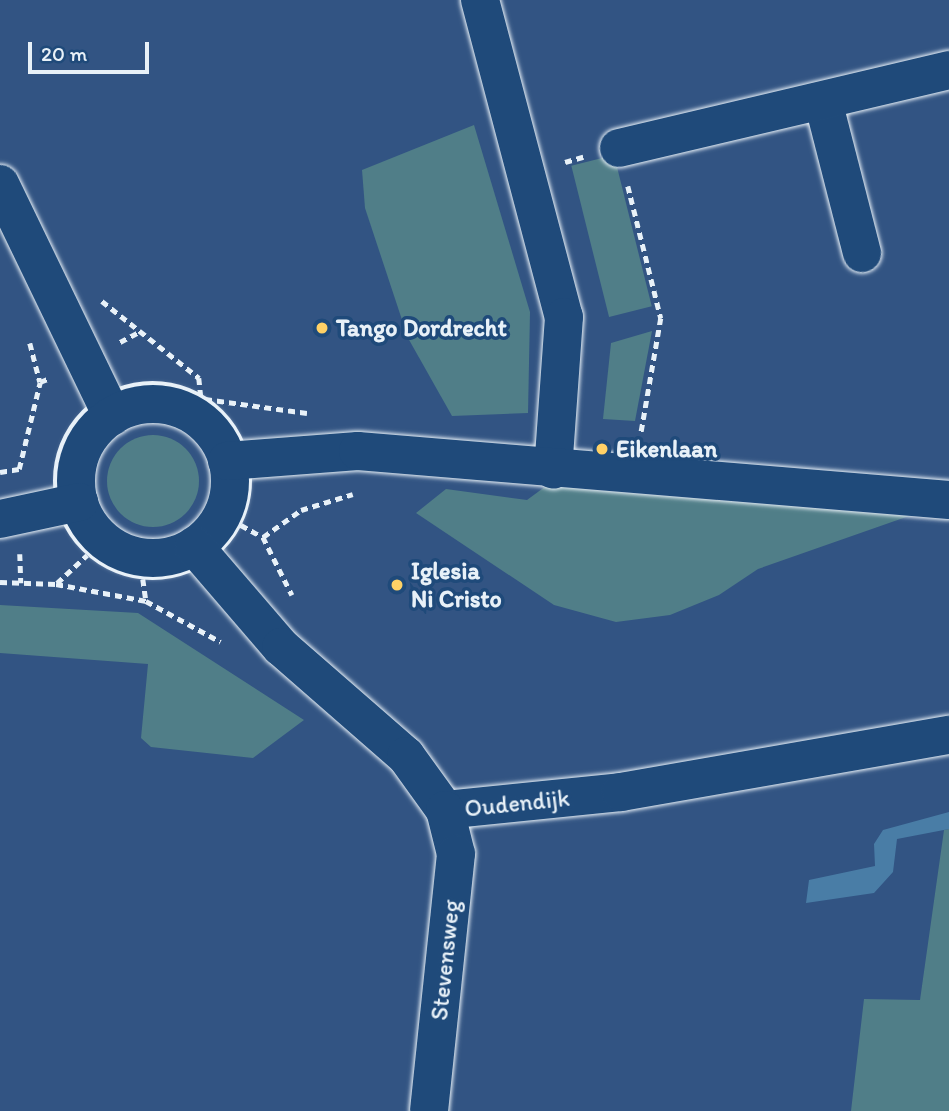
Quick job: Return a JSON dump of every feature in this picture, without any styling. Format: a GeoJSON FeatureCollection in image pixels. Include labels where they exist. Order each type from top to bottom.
{"type":"FeatureCollection","features":[{"type":"Feature","properties":{"kind":"street"},"geometry":{"type":"LineString","coordinates":[[480,0],[529,172],[566,342],[553,470]]}},
{"type":"Feature","properties":{"kind":"street"},"geometry":{"type":"LineString","coordinates":[[619,148],[949,70]]}},
{"type":"Feature","properties":{"kind":"street"},"geometry":{"type":"LineString","coordinates":[[823,101],[862,253]]}},
{"type":"Feature","properties":{"kind":"street"},"geometry":{"type":"LineString","coordinates":[[0,184],[108,406]]}},
{"type":"Feature","properties":{"kind":"street"},"geometry":{"type":"LineString","coordinates":[[108,406],[158,404],[188,412],[213,433],[237,460]]}},
{"type":"Feature","properties":{"kind":"street"},"geometry":{"type":"LineString","coordinates":[[68,504],[81,453],[108,406]]}},
{"type":"Feature","properties":{"kind":"street"},"geometry":{"type":"LineString","coordinates":[[237,460],[358,451],[553,470],[949,500]]}},
{"type":"Feature","properties":{"kind":"street"},"geometry":{"type":"LineString","coordinates":[[68,504],[91,527],[125,553],[160,557],[194,546],[225,509],[237,460]]}},
{"type":"Feature","properties":{"kind":"street"},"geometry":{"type":"LineString","coordinates":[[0,519],[68,504]]}},
{"type":"Feature","properties":{"kind":"street","name":"Oudendijk"},"geometry":{"type":"LineString","coordinates":[[194,546],[281,648],[406,756],[445,810],[621,792],[949,735]]}},
{"type":"Feature","properties":{"kind":"street","name":"Stevensweg"},"geometry":{"type":"LineString","coordinates":[[429,1111],[456,854],[445,810]]}},
{"type":"Feature","properties":{"kind":"path"},"geometry":{"type":"LineString","coordinates":[[529,172],[619,148],[661,318],[634,476]]}},
{"type":"Feature","properties":{"kind":"path"},"geometry":{"type":"LineString","coordinates":[[94,296],[199,379],[201,397]]}},
{"type":"Feature","properties":{"kind":"path"},"geometry":{"type":"LineString","coordinates":[[56,584],[88,555],[68,504],[61,444],[108,406],[142,384],[201,397],[232,425],[237,460],[251,481],[241,525],[263,537]]}},
{"type":"Feature","properties":{"kind":"path"},"geometry":{"type":"LineString","coordinates":[[143,579],[146,601]]}},
{"type":"Feature","properties":{"kind":"path"},"geometry":{"type":"LineString","coordinates":[[0,583],[56,584],[146,601],[232,648]]}},
{"type":"Feature","properties":{"kind":"green space"},"geometry":{"type":"Polygon","coordinates":[[[474,125],[530,312],[528,413],[452,416],[408,338],[365,208],[362,170],[474,125]]]}},
{"type":"Feature","properties":{"kind":"green space"},"geometry":{"type":"Polygon","coordinates":[[[614,155],[652,306],[609,317],[571,166],[614,155]]]}},
{"type":"Feature","properties":{"kind":"green space"},"geometry":{"type":"Polygon","coordinates":[[[652,331],[635,421],[603,419],[611,343],[652,331]]]}},
{"type":"Feature","properties":{"kind":"green space"},"geometry":{"type":"Polygon","coordinates":[[[153,435],[170,439],[185,449],[195,464],[199,481],[195,498],[185,513],[170,523],[153,527],[136,523],[121,513],[111,498],[107,481],[111,464],[121,449],[136,439],[153,435]]]}},
{"type":"Feature","properties":{"kind":"green space"},"geometry":{"type":"Polygon","coordinates":[[[546,486],[909,516],[758,569],[719,595],[670,615],[616,622],[554,605],[416,513],[446,489],[527,500],[546,486]]]}},
{"type":"Feature","properties":{"kind":"green space"},"geometry":{"type":"Polygon","coordinates":[[[0,605],[138,613],[304,720],[253,758],[151,747],[141,738],[148,664],[0,653],[0,605]]]}},
{"type":"Feature","properties":{"kind":"green space"},"geometry":{"type":"Polygon","coordinates":[[[949,829],[949,1111],[851,1111],[864,999],[920,1000],[944,830],[949,829]]]}},
{"type":"Feature","properties":{"kind":"water"},"geometry":{"type":"Polygon","coordinates":[[[949,812],[949,829],[897,839],[893,872],[874,893],[806,903],[809,880],[875,866],[874,844],[883,830],[949,812]]]}},
{"type":"Feature","properties":{"kind":"place","name":"Tango Dordrecht"},"geometry":{"type":"Point","coordinates":[322,328]}},
{"type":"Feature","properties":{"kind":"place","name":"Eikenlaan"},"geometry":{"type":"Point","coordinates":[602,449]}},
{"type":"Feature","properties":{"kind":"place","name":"Iglesia Ni Cristo"},"geometry":{"type":"Point","coordinates":[397,585]}}]}
